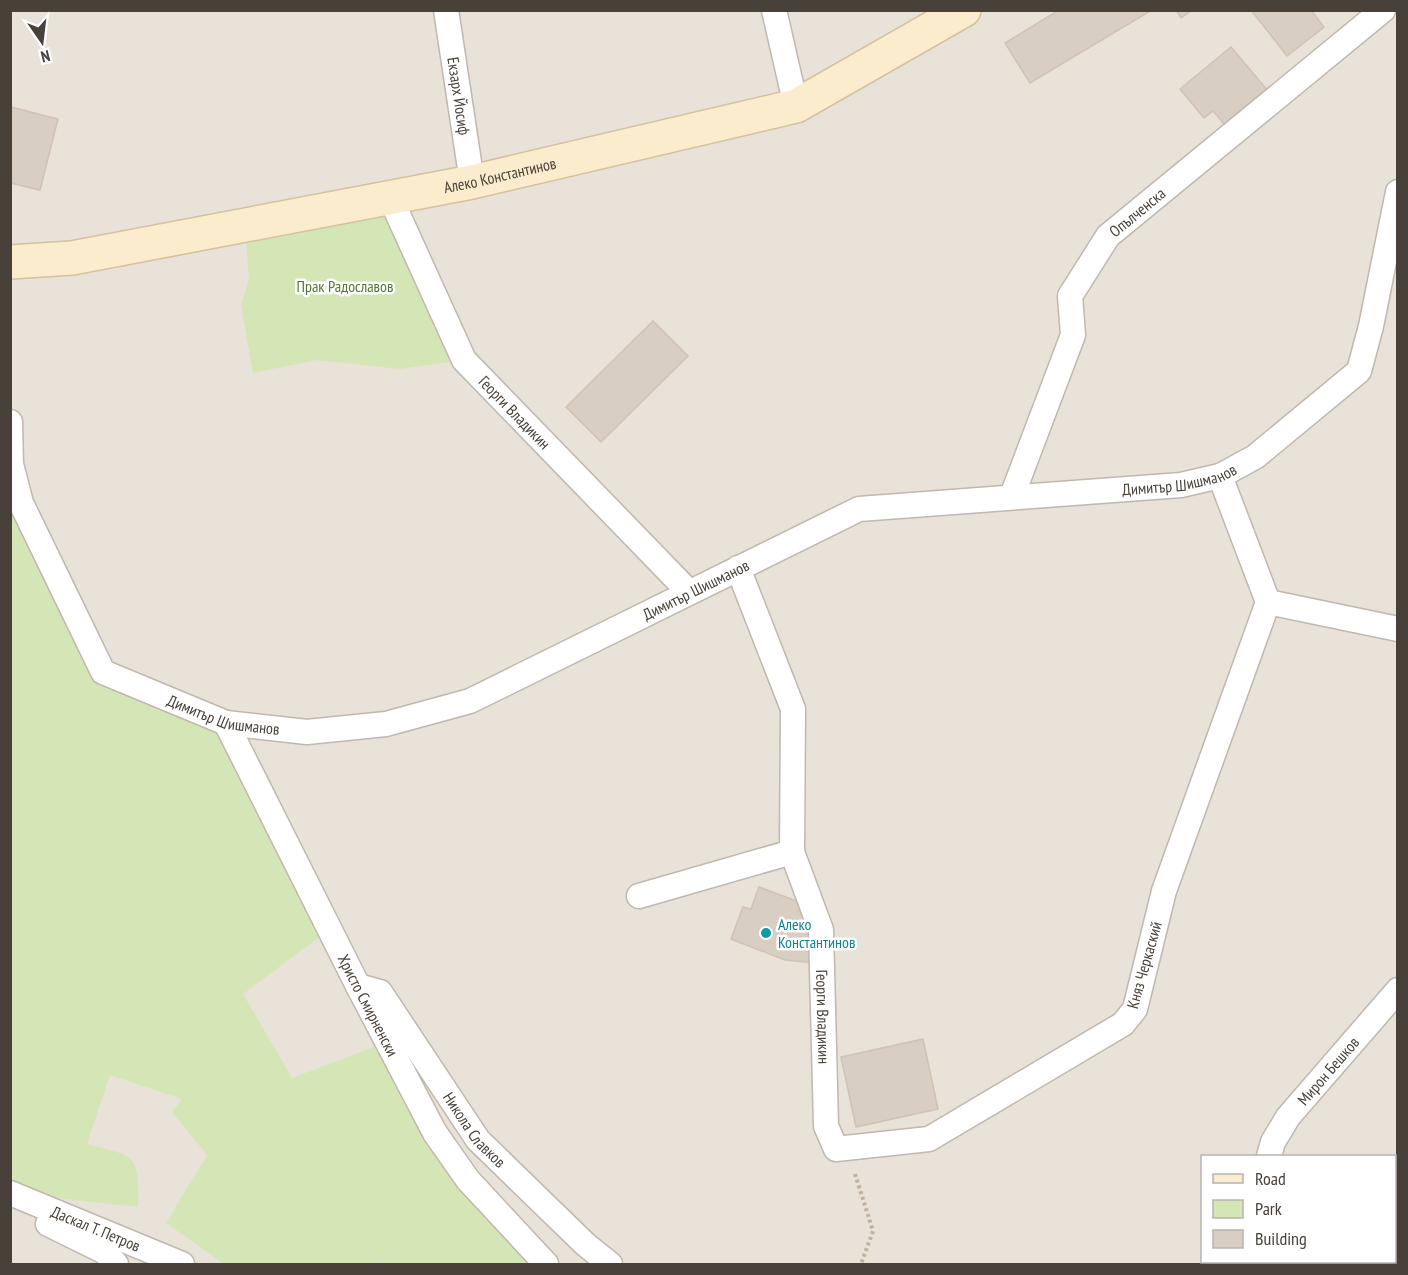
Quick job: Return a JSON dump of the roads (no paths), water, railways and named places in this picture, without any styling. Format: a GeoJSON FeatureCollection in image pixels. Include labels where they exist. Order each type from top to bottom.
{"type":"FeatureCollection","features":[{"type":"Feature","properties":{"kind":"street","name":"Екзарх Йосиф"},"geometry":{"type":"LineString","coordinates":[[446,10],[472,182]]}},
{"type":"Feature","properties":{"kind":"street"},"geometry":{"type":"LineString","coordinates":[[774,10],[796,106]]}},
{"type":"Feature","properties":{"kind":"street","name":"Алеко Константинов"},"geometry":{"type":"LineString","coordinates":[[10,262],[72,258],[472,182],[796,106],[964,10]]}},
{"type":"Feature","properties":{"kind":"street","name":"Опълченска"},"geometry":{"type":"LineString","coordinates":[[1012,496],[1073,335],[1070,296],[1108,236],[1383,10]]}},
{"type":"Feature","properties":{"kind":"street","name":"Димитър Шишманов"},"geometry":{"type":"LineString","coordinates":[[10,423],[11,464],[21,503],[103,672],[226,723],[307,732],[386,724],[470,701],[859,509],[1181,485],[1220,476],[1255,457],[1359,371],[1371,326],[1398,192]]}},
{"type":"Feature","properties":{"kind":"street","name":"Георги Владикин"},"geometry":{"type":"LineString","coordinates":[[390,197],[464,360],[689,592]]}},
{"type":"Feature","properties":{"kind":"street"},"geometry":{"type":"LineString","coordinates":[[1220,476],[1268,602],[1398,629]]}},
{"type":"Feature","properties":{"kind":"street","name":"Георги Владикин"},"geometry":{"type":"LineString","coordinates":[[738,568],[793,709],[792,852],[821,930],[825,1126],[841,1148]]}},
{"type":"Feature","properties":{"kind":"street","name":"Княз Черкаский"},"geometry":{"type":"LineString","coordinates":[[841,1148],[929,1139],[1123,1024],[1135,1009],[1164,891],[1268,602]]}},
{"type":"Feature","properties":{"kind":"street","name":"Христо Смирненски"},"geometry":{"type":"LineString","coordinates":[[226,723],[358,986],[435,1133],[468,1180],[546,1264]]}},
{"type":"Feature","properties":{"kind":"street"},"geometry":{"type":"LineString","coordinates":[[639,896],[792,852]]}},
{"type":"Feature","properties":{"kind":"street","name":"Никола Славков"},"geometry":{"type":"LineString","coordinates":[[358,986],[380,992],[478,1140],[585,1244],[610,1264]]}},
{"type":"Feature","properties":{"kind":"street","name":"Мирон Бешков"},"geometry":{"type":"LineString","coordinates":[[1269,1155],[1273,1142],[1288,1117],[1398,990]]}},
{"type":"Feature","properties":{"kind":"street","name":"Даскал Т. Петров"},"geometry":{"type":"LineString","coordinates":[[10,1193],[182,1264]]}},
{"type":"Feature","properties":{"kind":"street"},"geometry":{"type":"LineString","coordinates":[[10,1206],[105,1252],[116,1264]]}},
{"type":"Feature","properties":{"kind":"place","name":"Алеко Константинов"},"geometry":{"type":"Point","coordinates":[766,933]}},
{"type":"Feature","properties":{"kind":"park label","name":"Прак Радославов"},"geometry":{"type":"Point","coordinates":[345,286]}}]}
